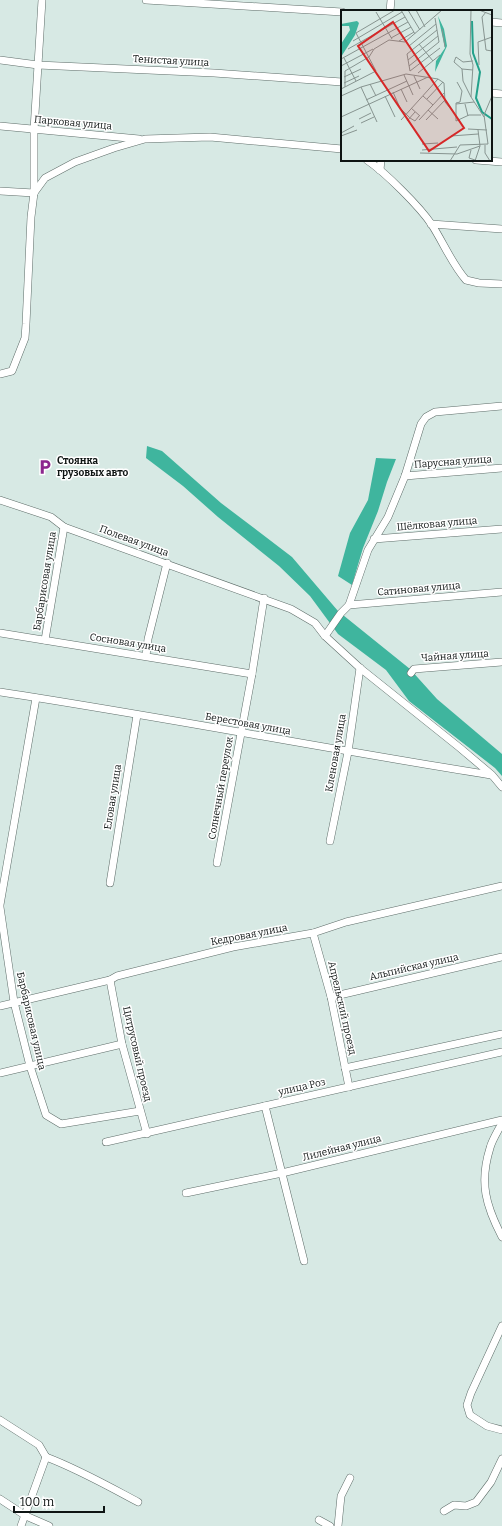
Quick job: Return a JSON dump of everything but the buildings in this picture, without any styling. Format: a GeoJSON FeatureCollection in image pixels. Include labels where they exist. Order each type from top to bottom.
{"type":"FeatureCollection","features":[{"type":"Feature","properties":{"kind":"street"},"geometry":{"type":"LineString","coordinates":[[0,376],[12,371],[25,338],[31,205],[34,193],[34,130],[42,0]]}},
{"type":"Feature","properties":{"kind":"street"},"geometry":{"type":"LineString","coordinates":[[146,0],[341,12]]}},
{"type":"Feature","properties":{"kind":"street"},"geometry":{"type":"LineString","coordinates":[[390,10],[391,0]]}},
{"type":"Feature","properties":{"kind":"street"},"geometry":{"type":"LineString","coordinates":[[492,22],[502,23]]}},
{"type":"Feature","properties":{"kind":"street","name":"Тенистая улица"},"geometry":{"type":"LineString","coordinates":[[0,60],[38,65],[214,73],[341,82]]}},
{"type":"Feature","properties":{"kind":"street"},"geometry":{"type":"LineString","coordinates":[[492,93],[502,94]]}},
{"type":"Feature","properties":{"kind":"street","name":"Парковая улица"},"geometry":{"type":"LineString","coordinates":[[0,126],[145,139]]}},
{"type":"Feature","properties":{"kind":"street"},"geometry":{"type":"LineString","coordinates":[[34,193],[45,178],[75,162],[145,139],[210,137],[341,149]]}},
{"type":"Feature","properties":{"kind":"street"},"geometry":{"type":"LineString","coordinates":[[368,161],[380,170],[417,207],[431,224],[454,265],[466,280],[479,283],[502,284]]}},
{"type":"Feature","properties":{"kind":"street"},"geometry":{"type":"LineString","coordinates":[[380,170],[381,161]]}},
{"type":"Feature","properties":{"kind":"street"},"geometry":{"type":"LineString","coordinates":[[489,161],[502,162]]}},
{"type":"Feature","properties":{"kind":"street"},"geometry":{"type":"LineString","coordinates":[[0,191],[34,193]]}},
{"type":"Feature","properties":{"kind":"street"},"geometry":{"type":"LineString","coordinates":[[431,224],[502,229]]}},
{"type":"Feature","properties":{"kind":"street"},"geometry":{"type":"LineString","coordinates":[[325,636],[341,613],[349,605],[368,550],[388,517],[405,476],[421,424],[426,417],[435,412],[502,406]]}},
{"type":"Feature","properties":{"kind":"street","name":"Парусная улица"},"geometry":{"type":"LineString","coordinates":[[405,476],[502,468]]}},
{"type":"Feature","properties":{"kind":"street","name":"Полевая улица"},"geometry":{"type":"LineString","coordinates":[[0,500],[51,517],[64,527],[291,609],[315,623],[325,636],[360,668],[460,748],[492,775],[502,787]]}},
{"type":"Feature","properties":{"kind":"street","name":"Барбарисовая улица"},"geometry":{"type":"LineString","coordinates":[[45,640],[64,527]]}},
{"type":"Feature","properties":{"kind":"street","name":"Шёлковая улица"},"geometry":{"type":"LineString","coordinates":[[374,539],[502,529]]}},
{"type":"Feature","properties":{"kind":"street"},"geometry":{"type":"LineString","coordinates":[[146,656],[148,639],[167,563]]}},
{"type":"Feature","properties":{"kind":"street","name":"Сатиновая улица"},"geometry":{"type":"LineString","coordinates":[[349,605],[502,592]]}},
{"type":"Feature","properties":{"kind":"street","name":"Солнечный переулок"},"geometry":{"type":"LineString","coordinates":[[217,863],[252,674],[264,598]]}},
{"type":"Feature","properties":{"kind":"street","name":"Сосновая улица"},"geometry":{"type":"LineString","coordinates":[[0,632],[252,674]]}},
{"type":"Feature","properties":{"kind":"street","name":"Чайная улица"},"geometry":{"type":"LineString","coordinates":[[411,672],[414,669],[502,662]]}},
{"type":"Feature","properties":{"kind":"street","name":"Кленовая улица"},"geometry":{"type":"LineString","coordinates":[[330,841],[348,752],[360,668]]}},
{"type":"Feature","properties":{"kind":"street","name":"Берестовая улица"},"geometry":{"type":"LineString","coordinates":[[0,692],[241,732],[348,752],[492,775]]}},
{"type":"Feature","properties":{"kind":"street","name":"Барбарисовая улица"},"geometry":{"type":"LineString","coordinates":[[36,698],[0,906],[14,1002],[30,1066],[46,1115],[61,1124],[140,1111]]}},
{"type":"Feature","properties":{"kind":"street","name":"Еловая улица"},"geometry":{"type":"LineString","coordinates":[[110,884],[137,715]]}},
{"type":"Feature","properties":{"kind":"street","name":"Кедровая улица"},"geometry":{"type":"LineString","coordinates":[[0,1006],[110,980],[117,976],[233,947],[313,933],[346,922],[502,886]]}},
{"type":"Feature","properties":{"kind":"street","name":"Апрельский проезд"},"geometry":{"type":"LineString","coordinates":[[313,933],[331,997],[349,1087]]}},
{"type":"Feature","properties":{"kind":"street","name":"Альпийская улица"},"geometry":{"type":"LineString","coordinates":[[331,997],[502,957]]}},
{"type":"Feature","properties":{"kind":"street","name":"Цитрусовый проезд"},"geometry":{"type":"LineString","coordinates":[[110,980],[122,1044],[146,1134]]}},
{"type":"Feature","properties":{"kind":"street"},"geometry":{"type":"LineString","coordinates":[[346,1068],[502,1034]]}},
{"type":"Feature","properties":{"kind":"street"},"geometry":{"type":"LineString","coordinates":[[0,1073],[122,1044]]}},
{"type":"Feature","properties":{"kind":"street","name":"улица Роз"},"geometry":{"type":"LineString","coordinates":[[106,1142],[502,1052]]}},
{"type":"Feature","properties":{"kind":"street"},"geometry":{"type":"LineString","coordinates":[[265,1106],[304,1261]]}},
{"type":"Feature","properties":{"kind":"street","name":"Лилейная улица"},"geometry":{"type":"LineString","coordinates":[[186,1193],[282,1173],[502,1120]]}},
{"type":"Feature","properties":{"kind":"street"},"geometry":{"type":"LineString","coordinates":[[502,1123],[490,1147],[484,1183],[490,1213],[502,1237]]}},
{"type":"Feature","properties":{"kind":"street"},"geometry":{"type":"LineString","coordinates":[[502,1326],[471,1393],[467,1405],[470,1414],[487,1426],[502,1430]]}},
{"type":"Feature","properties":{"kind":"street"},"geometry":{"type":"LineString","coordinates":[[0,1420],[39,1445],[46,1457],[102,1482],[138,1502]]}},
{"type":"Feature","properties":{"kind":"street"},"geometry":{"type":"LineString","coordinates":[[21,1526],[26,1516],[46,1457]]}},
{"type":"Feature","properties":{"kind":"street"},"geometry":{"type":"LineString","coordinates":[[444,1511],[454,1505],[466,1506],[476,1502],[491,1482],[502,1459]]}},
{"type":"Feature","properties":{"kind":"street"},"geometry":{"type":"LineString","coordinates":[[338,1526],[341,1496],[350,1478]]}},
{"type":"Feature","properties":{"kind":"street"},"geometry":{"type":"LineString","coordinates":[[0,1499],[26,1516],[49,1526]]}},
{"type":"Feature","properties":{"kind":"street"},"geometry":{"type":"LineString","coordinates":[[319,1520],[330,1526]]}},
{"type":"Feature","properties":{"kind":"green space"},"geometry":{"type":"Polygon","coordinates":[[[147,446],[162,451],[221,503],[292,557],[338,611],[410,669],[437,699],[502,754],[502,776],[495,768],[409,701],[386,670],[338,634],[310,596],[279,566],[218,517],[183,486],[146,458],[147,446]]]}},
{"type":"Feature","properties":{"kind":"green space"},"geometry":{"type":"Polygon","coordinates":[[[376,458],[396,459],[378,511],[363,548],[352,585],[338,576],[350,533],[368,500],[376,458]]]}},
{"type":"Feature","properties":{"kind":"place","name":"Стоянка грузовых авто"},"geometry":{"type":"Point","coordinates":[45,467]}}]}
